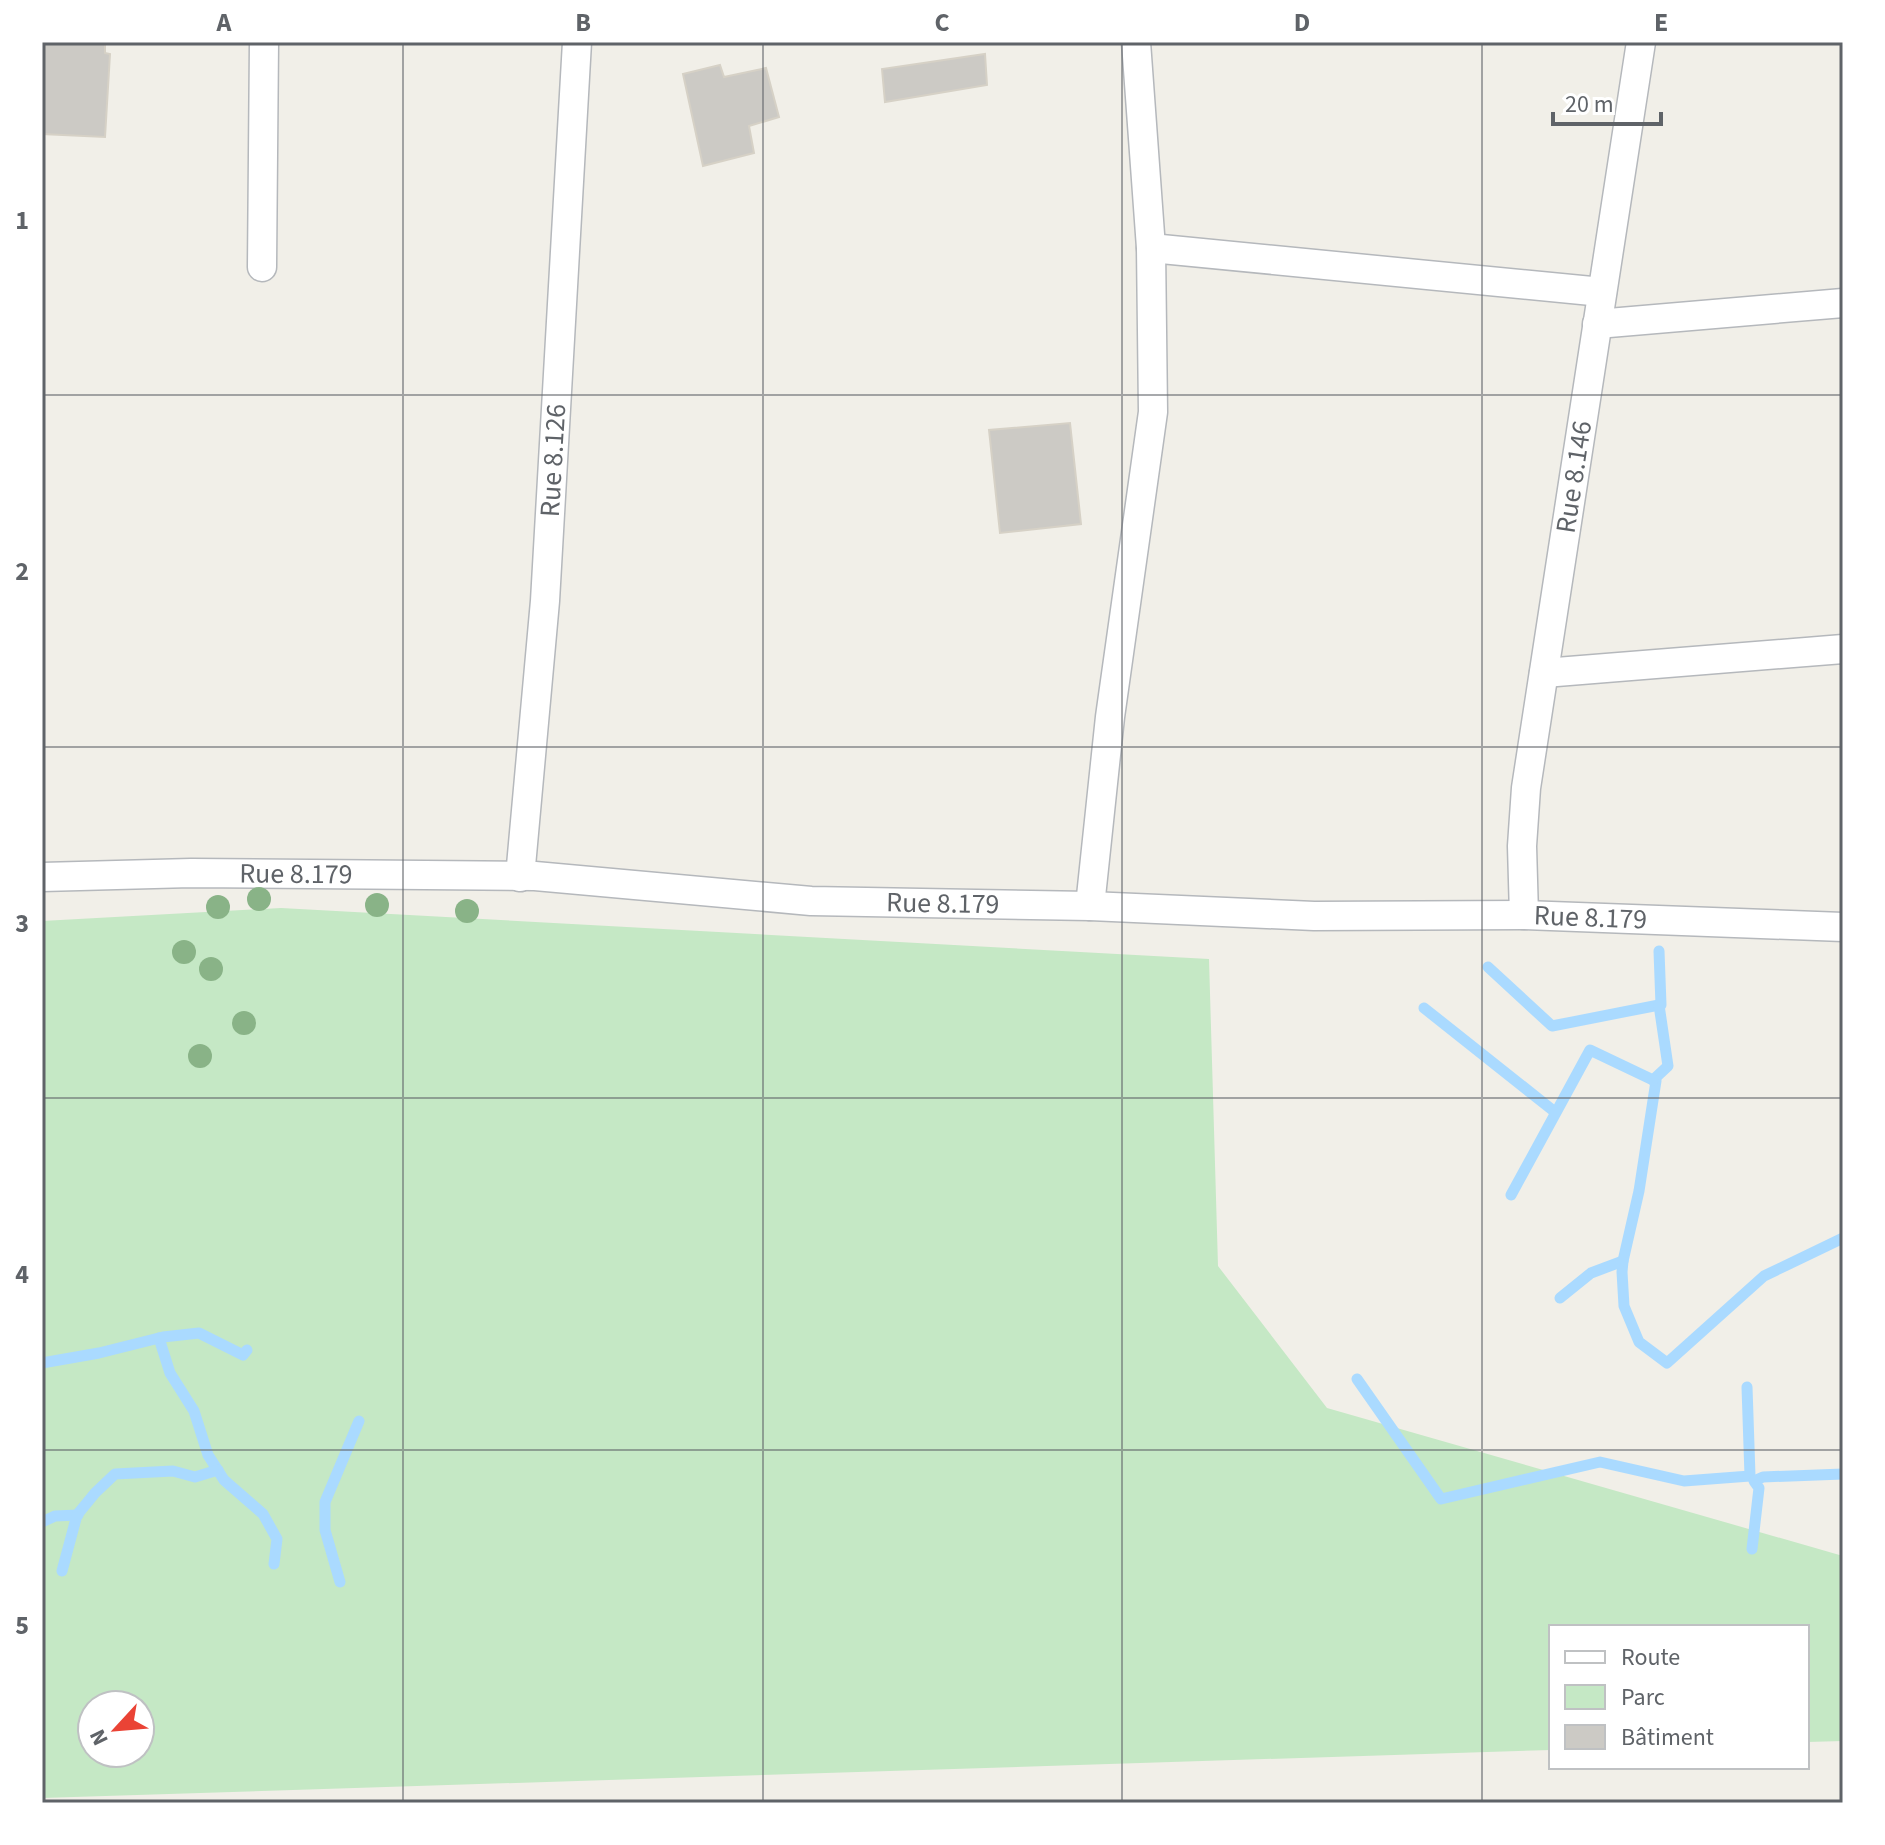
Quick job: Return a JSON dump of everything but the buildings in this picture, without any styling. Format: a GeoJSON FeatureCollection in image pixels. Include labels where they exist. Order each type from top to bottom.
{"type":"FeatureCollection","features":[{"type":"Feature","properties":{"kind":"street"},"geometry":{"type":"LineString","coordinates":[[262,267],[264,42]]}},
{"type":"Feature","properties":{"kind":"street","name":"Rue 8.126"},"geometry":{"type":"LineString","coordinates":[[520,877],[545,601],[577,42]]}},
{"type":"Feature","properties":{"kind":"street"},"geometry":{"type":"LineString","coordinates":[[1090,906],[1110,717],[1153,412],[1151,248],[1136,42]]}},
{"type":"Feature","properties":{"kind":"street","name":"Rue 8.146"},"geometry":{"type":"LineString","coordinates":[[1524,915],[1522,846],[1533,732],[1641,42]]}},
{"type":"Feature","properties":{"kind":"street"},"geometry":{"type":"LineString","coordinates":[[1151,248],[1602,292]]}},
{"type":"Feature","properties":{"kind":"street"},"geometry":{"type":"LineString","coordinates":[[1597,324],[1843,303]]}},
{"type":"Feature","properties":{"kind":"street"},"geometry":{"type":"LineString","coordinates":[[1544,673],[1843,649]]}},
{"type":"Feature","properties":{"kind":"street","name":"Rue 8.179"},"geometry":{"type":"LineString","coordinates":[[42,877],[191,873],[520,877],[811,901],[1090,906],[1314,916],[1524,915],[1843,927]]}},
{"type":"Feature","properties":{"kind":"green space"},"geometry":{"type":"Polygon","coordinates":[[[281,908],[1209,959],[1218,1266],[1327,1408],[1843,1556],[1843,1741],[1809,1742],[1809,1625],[1549,1625],[1549,1750],[42,1798],[42,921],[281,908]]]}},
{"type":"Feature","properties":{"kind":"waterway"},"geometry":{"type":"LineString","coordinates":[[1653,1080],[1668,1066],[1659,1005],[1659,951]]}},
{"type":"Feature","properties":{"kind":"waterway"},"geometry":{"type":"LineString","coordinates":[[1488,967],[1552,1026],[1659,1005]]}},
{"type":"Feature","properties":{"kind":"waterway"},"geometry":{"type":"LineString","coordinates":[[1424,1008],[1555,1112]]}},
{"type":"Feature","properties":{"kind":"waterway"},"geometry":{"type":"LineString","coordinates":[[1511,1195],[1590,1050],[1653,1080]]}},
{"type":"Feature","properties":{"kind":"waterway"},"geometry":{"type":"LineString","coordinates":[[1653,1080],[1656,1081],[1639,1191],[1622,1272],[1624,1306],[1639,1342],[1667,1363],[1764,1276],[1843,1238]]}},
{"type":"Feature","properties":{"kind":"waterway"},"geometry":{"type":"LineString","coordinates":[[1560,1298],[1591,1273],[1623,1261]]}},
{"type":"Feature","properties":{"kind":"waterway"},"geometry":{"type":"LineString","coordinates":[[42,1363],[163,1337],[199,1333],[243,1355],[247,1350]]}},
{"type":"Feature","properties":{"kind":"waterway"},"geometry":{"type":"LineString","coordinates":[[159,1338],[170,1373],[194,1411],[208,1455],[224,1480],[263,1514],[277,1539],[274,1564]]}},
{"type":"Feature","properties":{"kind":"waterway"},"geometry":{"type":"LineString","coordinates":[[1357,1379],[1441,1499],[1600,1462],[1684,1481],[1750,1476],[1747,1387]]}},
{"type":"Feature","properties":{"kind":"waterway"},"geometry":{"type":"LineString","coordinates":[[340,1582],[325,1530],[325,1502],[359,1421]]}},
{"type":"Feature","properties":{"kind":"waterway"},"geometry":{"type":"LineString","coordinates":[[62,1571],[77,1515],[115,1474],[173,1471],[195,1477],[218,1470]]}},
{"type":"Feature","properties":{"kind":"waterway"},"geometry":{"type":"LineString","coordinates":[[1752,1549],[1759,1488],[1754,1481],[1763,1477],[1843,1474]]}},
{"type":"Feature","properties":{"kind":"waterway"},"geometry":{"type":"LineString","coordinates":[[42,1522],[55,1516],[78,1515]]}}]}
